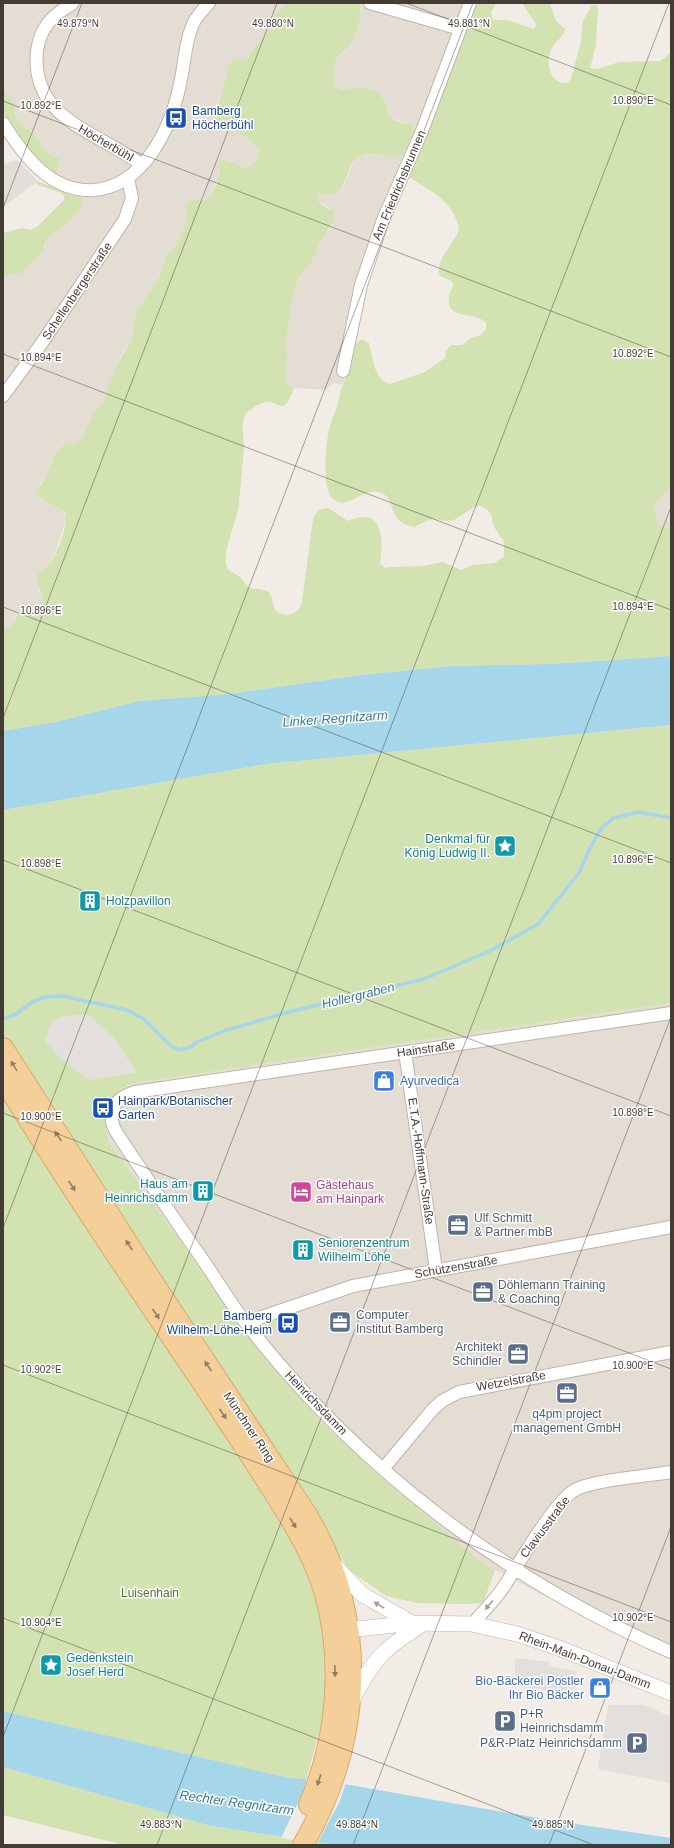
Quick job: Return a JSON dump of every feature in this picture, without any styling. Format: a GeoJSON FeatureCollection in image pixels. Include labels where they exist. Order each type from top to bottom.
{"type":"FeatureCollection","features":[{"type":"Feature","properties":{"kind":"main road","name":"Münchner Ring"},"geometry":{"type":"LineString","coordinates":[[3,1048],[14,1086],[304,1540],[315,1564],[325,1594],[340,1630],[335,1694],[336,1745],[329,1794],[303,1845]]}},
{"type":"Feature","properties":{"kind":"main road","name":"Münchner Ring"},"geometry":{"type":"LineString","coordinates":[[14,1086],[150,1278],[275,1466],[321,1539],[330,1561],[340,1630],[351,1670],[351,1702],[336,1745],[290,1845]]}},
{"type":"Feature","properties":{"kind":"street"},"geometry":{"type":"LineString","coordinates":[[3,123],[16,143],[34,164],[49,177],[64,185],[81,190],[100,190],[115,186],[128,179],[142,165],[155,147],[170,117],[179,91],[189,35],[196,19],[209,3]]}},
{"type":"Feature","properties":{"kind":"street"},"geometry":{"type":"LineString","coordinates":[[370,3],[460,30]]}},
{"type":"Feature","properties":{"kind":"street","name":"Am Friedrichsbrunnen"},"geometry":{"type":"LineString","coordinates":[[343,371],[361,285],[383,220],[422,131],[470,3]]}},
{"type":"Feature","properties":{"kind":"street","name":"Höcherbühl"},"geometry":{"type":"LineString","coordinates":[[72,4],[55,14],[47,23],[41,35],[36,60],[37,70],[43,91],[51,104],[70,122],[127,153],[142,165]]}},
{"type":"Feature","properties":{"kind":"street","name":"Schellenbergerstraße"},"geometry":{"type":"LineString","coordinates":[[4,394],[48,335],[124,219],[132,198],[128,179]]}},
{"type":"Feature","properties":{"kind":"street","name":"Hainstraße"},"geometry":{"type":"LineString","coordinates":[[180,1086],[671,1013]]}},
{"type":"Feature","properties":{"kind":"street","name":"E.T.A.-Hoffmann-Straße"},"geometry":{"type":"LineString","coordinates":[[405,1052],[436,1270]]}},
{"type":"Feature","properties":{"kind":"street","name":"Heinrichsdamm"},"geometry":{"type":"LineString","coordinates":[[180,1086],[124,1095],[111,1114],[111,1122],[118,1135],[248,1326],[297,1385],[328,1418],[383,1469],[428,1506],[515,1569],[581,1608],[671,1652]]}},
{"type":"Feature","properties":{"kind":"street","name":"Schützenstraße"},"geometry":{"type":"LineString","coordinates":[[248,1326],[259,1318],[336,1291],[436,1270],[671,1227]]}},
{"type":"Feature","properties":{"kind":"street","name":"Wetzelstraße"},"geometry":{"type":"LineString","coordinates":[[383,1469],[433,1409],[442,1401],[459,1392],[671,1352]]}},
{"type":"Feature","properties":{"kind":"street","name":"Claviusstraße"},"geometry":{"type":"LineString","coordinates":[[472,1624],[490,1605],[560,1504],[574,1490],[590,1484],[671,1472]]}},
{"type":"Feature","properties":{"kind":"street"},"geometry":{"type":"LineString","coordinates":[[330,1561],[363,1595],[420,1623],[386,1648],[366,1673],[351,1702]]}},
{"type":"Feature","properties":{"kind":"street","name":"Rhein-Main-Donau-Damm"},"geometry":{"type":"LineString","coordinates":[[340,1630],[420,1623],[472,1624],[497,1629],[552,1645],[671,1693]]}},
{"type":"Feature","properties":{"kind":"shaded area"},"geometry":{"type":"Polygon","coordinates":[[[3,3],[289,3],[276,13],[269,30],[256,45],[247,59],[245,61],[235,58],[226,70],[225,83],[213,116],[213,120],[224,128],[241,133],[248,137],[259,151],[257,158],[253,166],[246,168],[222,159],[220,162],[218,180],[209,197],[203,201],[194,200],[185,210],[185,223],[178,243],[166,256],[159,277],[135,315],[132,338],[121,356],[103,402],[95,411],[78,443],[63,445],[56,452],[45,478],[39,485],[41,498],[61,509],[67,517],[54,556],[50,563],[37,575],[39,590],[43,600],[42,605],[39,609],[22,610],[18,612],[11,625],[3,631],[3,278],[6,275],[25,271],[45,248],[47,238],[62,228],[78,212],[74,194],[70,195],[51,186],[60,161],[47,153],[34,134],[17,120],[15,110],[3,89],[3,3]]]}},
{"type":"Feature","properties":{"kind":"shaded area"},"geometry":{"type":"Polygon","coordinates":[[[359,3],[475,3],[382,233],[366,283],[347,379],[342,385],[334,383],[326,390],[294,388],[289,386],[286,382],[285,373],[287,358],[286,342],[292,299],[298,278],[305,270],[323,236],[332,227],[331,209],[319,202],[317,197],[318,194],[322,195],[344,185],[354,161],[360,155],[379,154],[389,156],[415,127],[390,117],[386,105],[360,87],[341,90],[334,85],[335,60],[346,51],[355,35],[361,9],[359,3]]]}},
{"type":"Feature","properties":{"kind":"shaded area"},"geometry":{"type":"Polygon","coordinates":[[[17,160],[38,181],[3,207],[3,165],[17,160]]]}},
{"type":"Feature","properties":{"kind":"shaded area"},"geometry":{"type":"Polygon","coordinates":[[[671,486],[671,528],[659,526],[653,507],[671,486]]]}},
{"type":"Feature","properties":{"kind":"shaded area"},"geometry":{"type":"Polygon","coordinates":[[[671,1003],[671,1656],[623,1637],[495,1570],[478,1559],[376,1473],[318,1418],[244,1329],[108,1141],[105,1118],[111,1099],[128,1084],[671,1003]]]}},
{"type":"Feature","properties":{"kind":"shaded area"},"geometry":{"type":"Polygon","coordinates":[[[88,1015],[112,1035],[137,1073],[88,1080],[56,1054],[45,1041],[51,1024],[59,1017],[88,1015]]]}},
{"type":"Feature","properties":{"kind":"shaded area"},"geometry":{"type":"Polygon","coordinates":[[[515,1658],[550,1662],[549,1666],[576,1671],[573,1695],[515,1686],[515,1658]]]}},
{"type":"Feature","properties":{"kind":"shaded area","name":"P&R-Platz Heinrichsdamm"},"geometry":{"type":"Polygon","coordinates":[[[608,1705],[644,1705],[671,1717],[671,1783],[598,1769],[608,1705]]]}},
{"type":"Feature","properties":{"kind":"green space"},"geometry":{"type":"Polygon","coordinates":[[[289,3],[360,3],[360,15],[356,33],[347,49],[335,60],[334,85],[341,90],[360,87],[377,92],[385,101],[390,117],[396,121],[412,125],[416,130],[409,147],[402,156],[397,157],[365,154],[360,156],[351,166],[342,186],[337,192],[318,194],[318,200],[324,206],[333,211],[335,220],[321,240],[312,261],[298,278],[292,299],[286,342],[287,358],[285,373],[286,382],[289,386],[294,388],[289,399],[286,404],[282,406],[275,403],[264,402],[246,413],[244,417],[244,446],[239,504],[226,551],[226,563],[228,569],[240,577],[250,588],[267,591],[271,596],[276,611],[288,615],[292,614],[298,610],[302,602],[313,519],[319,510],[328,508],[348,521],[360,517],[375,521],[379,527],[381,535],[382,544],[380,563],[385,568],[423,566],[443,562],[461,570],[473,565],[494,563],[504,557],[504,542],[494,527],[488,510],[480,506],[474,507],[454,520],[446,521],[431,519],[414,527],[399,520],[395,515],[388,499],[378,492],[366,493],[349,501],[343,502],[338,502],[333,499],[329,494],[326,475],[328,432],[341,389],[348,374],[353,350],[362,339],[369,343],[373,361],[380,378],[384,382],[390,384],[425,372],[445,358],[446,351],[451,345],[462,345],[471,338],[481,335],[486,329],[486,322],[461,314],[452,309],[449,304],[449,296],[453,284],[451,281],[440,276],[439,270],[442,259],[459,230],[457,220],[447,204],[433,192],[409,177],[408,173],[475,3],[496,3],[491,13],[493,20],[508,20],[533,29],[535,28],[536,24],[522,3],[550,4],[556,21],[565,29],[563,35],[551,50],[549,61],[550,72],[556,80],[567,83],[571,79],[581,41],[583,21],[592,5],[596,5],[598,9],[596,45],[590,68],[598,69],[619,62],[660,61],[671,53],[671,486],[653,507],[659,526],[671,528],[671,656],[551,664],[452,666],[361,675],[230,694],[139,701],[55,722],[3,731],[3,631],[9,627],[19,613],[30,609],[39,609],[42,605],[43,601],[37,575],[54,558],[66,523],[65,512],[41,498],[36,492],[45,478],[56,452],[63,445],[77,443],[82,438],[95,411],[103,402],[116,367],[132,338],[135,315],[159,277],[166,256],[178,243],[185,223],[186,205],[190,199],[203,201],[209,197],[218,181],[222,159],[246,168],[254,164],[259,151],[254,144],[244,136],[213,120],[225,83],[227,67],[235,58],[245,61],[247,59],[256,45],[269,30],[276,13],[289,3]]]}},
{"type":"Feature","properties":{"kind":"green space"},"geometry":{"type":"Polygon","coordinates":[[[3,89],[13,104],[17,120],[34,134],[47,153],[60,159],[56,175],[33,154],[11,126],[3,108],[3,89]]]}},
{"type":"Feature","properties":{"kind":"green space"},"geometry":{"type":"Polygon","coordinates":[[[38,181],[70,195],[82,197],[82,203],[78,212],[62,228],[47,238],[43,252],[25,271],[19,274],[6,275],[3,278],[3,233],[22,228],[30,230],[37,227],[64,200],[64,196],[61,193],[36,184],[38,181]]]}},
{"type":"Feature","properties":{"kind":"green space"},"geometry":{"type":"Polygon","coordinates":[[[671,725],[671,1003],[128,1084],[111,1099],[105,1118],[108,1141],[244,1329],[318,1418],[376,1473],[478,1559],[495,1570],[483,1603],[417,1603],[386,1596],[349,1570],[281,1463],[31,1084],[3,1035],[3,810],[266,764],[671,725]]]}},
{"type":"Feature","properties":{"kind":"green space","name":"Luisenhain"},"geometry":{"type":"Polygon","coordinates":[[[3,1094],[241,1458],[300,1556],[320,1611],[326,1643],[324,1715],[306,1780],[285,1777],[3,1711],[3,1094]]]}},
{"type":"Feature","properties":{"kind":"green space"},"geometry":{"type":"Polygon","coordinates":[[[273,1320],[276,1323],[268,1337],[261,1327],[273,1320]]]}},
{"type":"Feature","properties":{"kind":"green space"},"geometry":{"type":"Polygon","coordinates":[[[3,1767],[211,1826],[338,1845],[124,1845],[3,1815],[3,1767]]]}},
{"type":"Feature","properties":{"kind":"water","name":"Linker Regnitzarm"},"geometry":{"type":"Polygon","coordinates":[[[671,656],[671,725],[266,764],[3,810],[3,731],[55,722],[139,701],[230,694],[361,675],[452,666],[551,664],[671,656]]]}},
{"type":"Feature","properties":{"kind":"water","name":"Rechter Regnitzarm"},"geometry":{"type":"Polygon","coordinates":[[[3,1711],[285,1777],[350,1785],[549,1820],[671,1838],[671,1845],[338,1845],[211,1826],[3,1767],[3,1711]]]}},
{"type":"Feature","properties":{"kind":"pier"},"geometry":{"type":"Polygon","coordinates":[[[307,1778],[346,1783],[339,1803],[317,1844],[281,1838],[302,1794],[307,1778]]]}},
{"type":"Feature","properties":{"kind":"waterway","name":"Hollergraben"},"geometry":{"type":"LineString","coordinates":[[3,1019],[16,1014],[34,1001],[46,997],[62,996],[127,1010],[144,1019],[171,1046],[179,1050],[189,1048],[197,1042],[224,1031],[285,1013],[424,979],[490,951],[538,924],[579,873],[590,848],[601,829],[613,818],[639,812],[671,818]]}},
{"type":"Feature","properties":{"kind":"place","name":"Bamberg Höcherbühl"},"geometry":{"type":"Point","coordinates":[176,118]}},
{"type":"Feature","properties":{"kind":"place","name":"Denkmal für König Ludwig II."},"geometry":{"type":"Point","coordinates":[505,846]}},
{"type":"Feature","properties":{"kind":"place","name":"Holzpavillon"},"geometry":{"type":"Point","coordinates":[90,901]}},
{"type":"Feature","properties":{"kind":"place","name":"Ayurvedica"},"geometry":{"type":"Point","coordinates":[384,1081]}},
{"type":"Feature","properties":{"kind":"place","name":"Hainpark/Botanischer Garten"},"geometry":{"type":"Point","coordinates":[103,1108]}},
{"type":"Feature","properties":{"kind":"place","name":"Haus am Heinrichsdamm"},"geometry":{"type":"Point","coordinates":[203,1191]}},
{"type":"Feature","properties":{"kind":"place","name":"Gästehaus am Hainpark"},"geometry":{"type":"Point","coordinates":[301,1192]}},
{"type":"Feature","properties":{"kind":"place","name":"Ulf Schmitt & Partner mbB"},"geometry":{"type":"Point","coordinates":[458,1225]}},
{"type":"Feature","properties":{"kind":"place","name":"Seniorenzentrum Wilhelm Löhe"},"geometry":{"type":"Point","coordinates":[303,1250]}},
{"type":"Feature","properties":{"kind":"place","name":"Döhlemann Training & Coaching"},"geometry":{"type":"Point","coordinates":[483,1292]}},
{"type":"Feature","properties":{"kind":"place","name":"Computer Institut Bamberg"},"geometry":{"type":"Point","coordinates":[340,1322]}},
{"type":"Feature","properties":{"kind":"place","name":"Bamberg Wilhelm-Löhe-Heim"},"geometry":{"type":"Point","coordinates":[288,1323]}},
{"type":"Feature","properties":{"kind":"place","name":"Architekt Schindler"},"geometry":{"type":"Point","coordinates":[518,1354]}},
{"type":"Feature","properties":{"kind":"place","name":"q4pm project management GmbH"},"geometry":{"type":"Point","coordinates":[567,1393]}},
{"type":"Feature","properties":{"kind":"place","name":"Gedenkstein Josef Herd"},"geometry":{"type":"Point","coordinates":[51,1665]}},
{"type":"Feature","properties":{"kind":"place","name":"Bio-Bäckerei Postler Ihr Bio Bäcker"},"geometry":{"type":"Point","coordinates":[600,1688]}},
{"type":"Feature","properties":{"kind":"place","name":"P+R Heinrichsdamm"},"geometry":{"type":"Point","coordinates":[505,1721]}},
{"type":"Feature","properties":{"kind":"place","name":"P&R-Platz Heinrichsdamm"},"geometry":{"type":"Point","coordinates":[637,1743]}}]}
